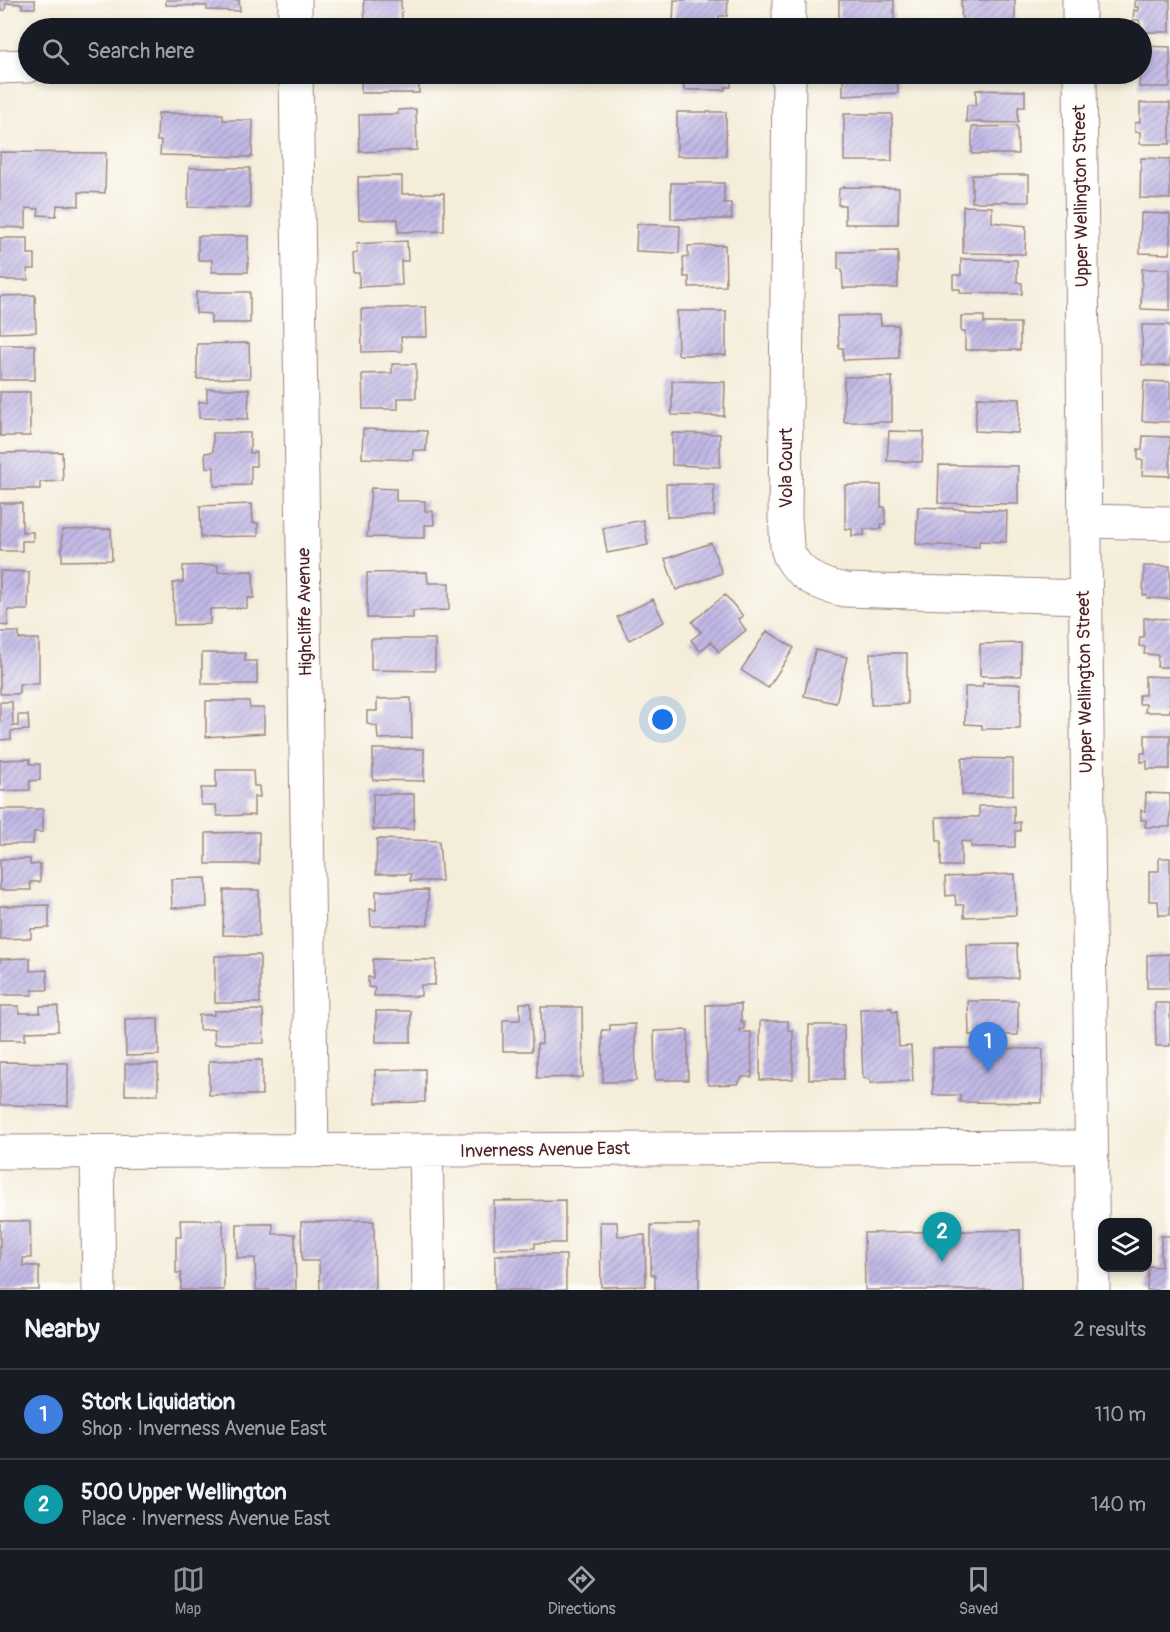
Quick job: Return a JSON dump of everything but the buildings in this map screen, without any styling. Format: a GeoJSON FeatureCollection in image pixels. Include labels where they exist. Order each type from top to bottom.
{"type":"FeatureCollection","features":[{"type":"Feature","properties":{"kind":"street"},"geometry":{"type":"LineString","coordinates":[[295,0],[295,18]]}},
{"type":"Feature","properties":{"kind":"street"},"geometry":{"type":"LineString","coordinates":[[789,0],[789,18]]}},
{"type":"Feature","properties":{"kind":"street"},"geometry":{"type":"LineString","coordinates":[[1079,0],[1079,18]]}},
{"type":"Feature","properties":{"kind":"street"},"geometry":{"type":"LineString","coordinates":[[0,67],[18,66]]}},
{"type":"Feature","properties":{"kind":"street","name":"Highcliffe Avenue"},"geometry":{"type":"LineString","coordinates":[[296,84],[312,1151]]}},
{"type":"Feature","properties":{"kind":"street","name":"Vola Court"},"geometry":{"type":"LineString","coordinates":[[789,84],[785,519],[789,555],[805,574],[829,587],[845,590],[1083,597]]}},
{"type":"Feature","properties":{"kind":"street","name":"Upper Wellington Street"},"geometry":{"type":"LineString","coordinates":[[1080,84],[1085,521],[1083,597],[1093,1290]]}},
{"type":"Feature","properties":{"kind":"street"},"geometry":{"type":"LineString","coordinates":[[1085,521],[1170,523]]}},
{"type":"Feature","properties":{"kind":"street","name":"Inverness Avenue East"},"geometry":{"type":"LineString","coordinates":[[0,1152],[1090,1147]]}},
{"type":"Feature","properties":{"kind":"street"},"geometry":{"type":"LineString","coordinates":[[426,1151],[429,1290]]}},
{"type":"Feature","properties":{"kind":"street"},"geometry":{"type":"LineString","coordinates":[[97,1152],[99,1290]]}},
{"type":"Feature","properties":{"kind":"place","name":"Stork Liquidation"},"geometry":{"type":"Point","coordinates":[988,1072]}},
{"type":"Feature","properties":{"kind":"place","name":"500 Upper Wellington"},"geometry":{"type":"Point","coordinates":[942,1262]}}]}
